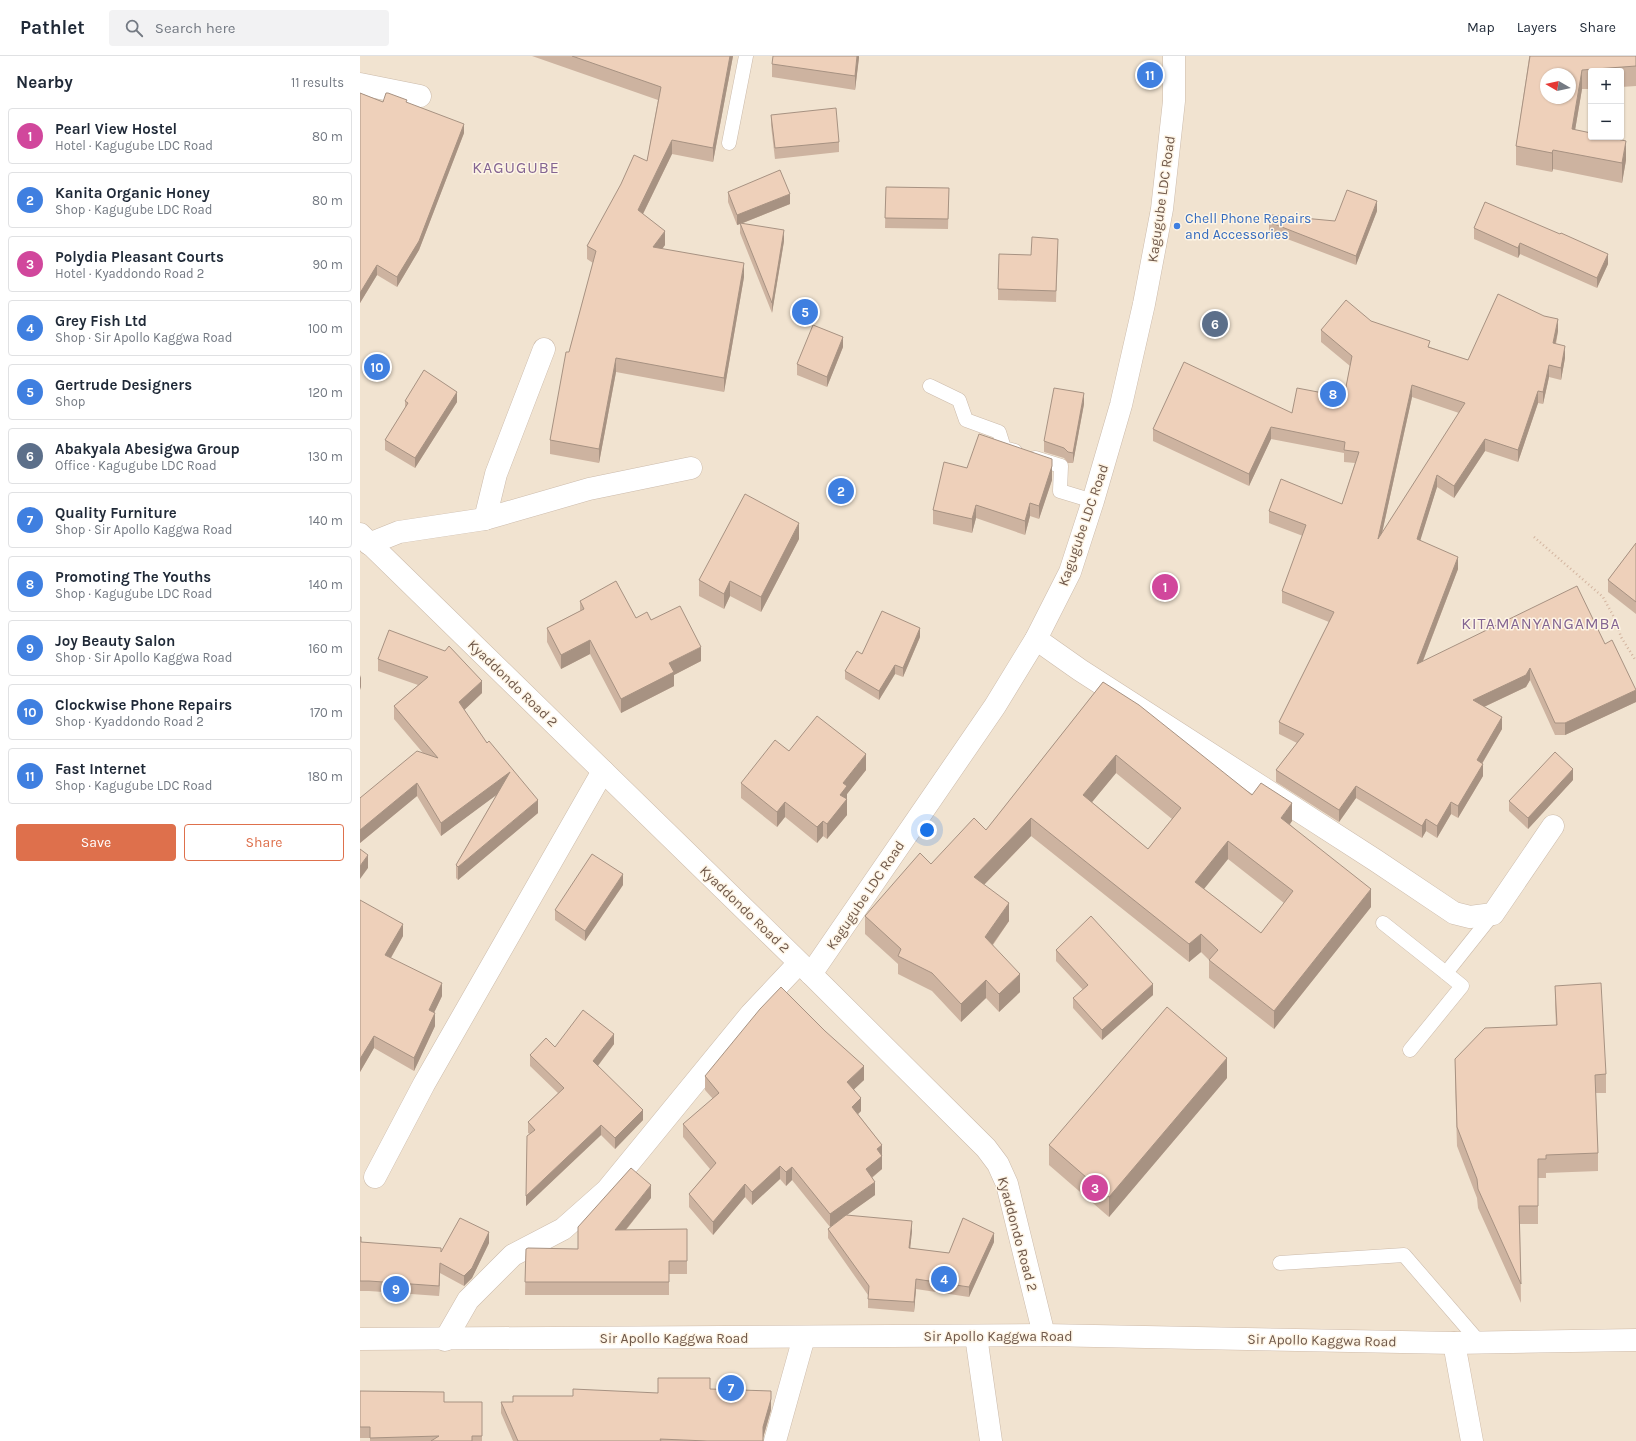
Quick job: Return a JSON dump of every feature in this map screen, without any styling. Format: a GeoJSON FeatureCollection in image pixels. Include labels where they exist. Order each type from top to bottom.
{"type":"FeatureCollection","features":[{"type":"Feature","properties":{"kind":"street","name":"Kagugube LDC Road"},"geometry":{"type":"LineString","coordinates":[[445,1340],[468,1300],[513,1255],[563,1228],[607,1190],[751,1014],[805,968],[995,706],[1036,640],[1070,572],[1093,501],[1121,405],[1144,304],[1162,208],[1174,101],[1174,56]]}},
{"type":"Feature","properties":{"kind":"street"},"geometry":{"type":"LineString","coordinates":[[360,84],[420,96]]}},
{"type":"Feature","properties":{"kind":"street"},"geometry":{"type":"LineString","coordinates":[[485,519],[496,474],[544,350]]}},
{"type":"Feature","properties":{"kind":"street"},"geometry":{"type":"LineString","coordinates":[[365,539],[399,532],[485,519],[589,489],[691,468]]}},
{"type":"Feature","properties":{"kind":"street","name":"Kyaddondo Road 2"},"geometry":{"type":"LineString","coordinates":[[365,539],[805,968],[986,1148],[998,1164],[1007,1184],[1044,1335]]}},
{"type":"Feature","properties":{"kind":"street"},"geometry":{"type":"LineString","coordinates":[[1036,640],[1454,913],[1470,917],[1493,914],[1553,826]]}},
{"type":"Feature","properties":{"kind":"street"},"geometry":{"type":"LineString","coordinates":[[375,1177],[424,1084],[603,771]]}},
{"type":"Feature","properties":{"kind":"street","name":"Sir Apollo Kaggwa Road"},"geometry":{"type":"LineString","coordinates":[[360,1339],[445,1340],[1044,1335],[1454,1343],[1636,1340]]}},
{"type":"Feature","properties":{"kind":"street"},"geometry":{"type":"LineString","coordinates":[[976,1336],[991,1441]]}},
{"type":"Feature","properties":{"kind":"street"},"geometry":{"type":"LineString","coordinates":[[775,1441],[804,1337]]}},
{"type":"Feature","properties":{"kind":"street"},"geometry":{"type":"LineString","coordinates":[[1454,1343],[1472,1441]]}},
{"type":"Feature","properties":{"kind":"lane"},"geometry":{"type":"LineString","coordinates":[[729,143],[746,56]]}},
{"type":"Feature","properties":{"kind":"lane"},"geometry":{"type":"LineString","coordinates":[[930,386],[959,400],[966,420],[998,432],[1004,448],[1061,466],[1060,491],[1093,501]]}},
{"type":"Feature","properties":{"kind":"lane"},"geometry":{"type":"LineString","coordinates":[[1446,973],[1493,914]]}},
{"type":"Feature","properties":{"kind":"lane"},"geometry":{"type":"LineString","coordinates":[[1383,922],[1462,986],[1410,1050]]}},
{"type":"Feature","properties":{"kind":"lane"},"geometry":{"type":"LineString","coordinates":[[1280,1263],[1404,1255],[1480,1343]]}},
{"type":"Feature","properties":{"kind":"path"},"geometry":{"type":"LineString","coordinates":[[1534,537],[1604,596],[1615,619],[1621,637],[1636,661]]}},
{"type":"Feature","properties":{"kind":"shaded area"},"geometry":{"type":"Polygon","coordinates":[[[360,56],[1636,56],[1636,1441],[360,1441],[360,56]]]}},
{"type":"Feature","properties":{"kind":"building"},"geometry":{"type":"Polygon","coordinates":[[[572,56],[730,56],[713,148],[672,140],[638,210],[665,231],[653,247],[744,263],[724,378],[616,358],[599,449],[550,440],[566,352],[569,352],[596,251],[587,246],[621,184],[634,155],[647,161],[661,87],[572,56]]]}},
{"type":"Feature","properties":{"kind":"building"},"geometry":{"type":"Polygon","coordinates":[[[773,56],[857,56],[855,76],[772,64],[773,56]]]}},
{"type":"Feature","properties":{"kind":"building"},"geometry":{"type":"Polygon","coordinates":[[[1530,56],[1636,56],[1636,66],[1588,68],[1588,70],[1582,70],[1572,129],[1588,132],[1588,140],[1626,141],[1622,163],[1553,150],[1552,153],[1516,146],[1530,56]]]}},
{"type":"Feature","properties":{"kind":"building"},"geometry":{"type":"Polygon","coordinates":[[[360,93],[383,102],[386,93],[388,93],[407,100],[406,102],[464,124],[419,241],[397,277],[377,265],[360,293],[360,93]]]}},
{"type":"Feature","properties":{"kind":"building"},"geometry":{"type":"Polygon","coordinates":[[[836,108],[839,142],[775,148],[771,115],[836,108]]]}},
{"type":"Feature","properties":{"kind":"building"},"geometry":{"type":"Polygon","coordinates":[[[780,170],[790,194],[737,215],[728,192],[780,170]]]}},
{"type":"Feature","properties":{"kind":"building"},"geometry":{"type":"Polygon","coordinates":[[[886,187],[949,188],[948,219],[885,218],[886,187]]]}},
{"type":"Feature","properties":{"kind":"building"},"geometry":{"type":"Polygon","coordinates":[[[1347,190],[1377,201],[1356,256],[1269,222],[1271,215],[1335,221],[1347,190]]]}},
{"type":"Feature","properties":{"kind":"building"},"geometry":{"type":"Polygon","coordinates":[[[1485,202],[1608,254],[1597,278],[1520,243],[1518,248],[1474,228],[1485,202]]]}},
{"type":"Feature","properties":{"kind":"building"},"geometry":{"type":"Polygon","coordinates":[[[740,223],[784,230],[772,303],[740,223]]]}},
{"type":"Feature","properties":{"kind":"building"},"geometry":{"type":"Polygon","coordinates":[[[1032,237],[1058,239],[1056,291],[998,289],[999,254],[1031,255],[1032,237]]]}},
{"type":"Feature","properties":{"kind":"building"},"geometry":{"type":"Polygon","coordinates":[[[1498,294],[1544,316],[1558,319],[1553,343],[1565,346],[1561,368],[1549,365],[1543,392],[1538,391],[1518,450],[1485,439],[1454,486],[1437,475],[1417,539],[1458,557],[1417,664],[1577,586],[1605,644],[1612,640],[1636,690],[1565,723],[1555,723],[1530,668],[1526,675],[1473,700],[1502,717],[1477,760],[1483,764],[1458,806],[1451,802],[1437,826],[1426,819],[1422,826],[1356,786],[1339,810],[1276,770],[1304,734],[1279,722],[1334,612],[1282,591],[1306,525],[1269,511],[1281,479],[1342,504],[1359,452],[1344,450],[1345,442],[1271,427],[1249,474],[1153,429],[1184,362],[1292,413],[1297,388],[1344,397],[1352,356],[1321,330],[1346,300],[1371,321],[1430,341],[1428,347],[1468,360],[1498,294]],[[1412,385],[1378,539],[1465,403],[1412,385]]]}},
{"type":"Feature","properties":{"kind":"building"},"geometry":{"type":"Polygon","coordinates":[[[813,325],[843,337],[827,377],[797,364],[813,325]]]}},
{"type":"Feature","properties":{"kind":"building"},"geometry":{"type":"Polygon","coordinates":[[[424,370],[457,392],[415,458],[385,440],[408,403],[405,401],[424,370]]]}},
{"type":"Feature","properties":{"kind":"building"},"geometry":{"type":"Polygon","coordinates":[[[1054,388],[1084,393],[1073,453],[1044,441],[1054,388]]]}},
{"type":"Feature","properties":{"kind":"building"},"geometry":{"type":"Polygon","coordinates":[[[979,434],[1052,459],[1052,466],[1039,506],[1030,503],[1025,521],[976,505],[972,519],[933,510],[944,462],[967,468],[979,434]]]}},
{"type":"Feature","properties":{"kind":"building"},"geometry":{"type":"Polygon","coordinates":[[[745,494],[799,523],[761,597],[730,581],[724,594],[699,580],[745,494]]]}},
{"type":"Feature","properties":{"kind":"building"},"geometry":{"type":"Polygon","coordinates":[[[1636,543],[1636,602],[1608,580],[1636,543]]]}},
{"type":"Feature","properties":{"kind":"building"},"geometry":{"type":"Polygon","coordinates":[[[616,581],[636,618],[647,612],[651,620],[680,606],[701,647],[669,663],[674,672],[621,699],[590,640],[561,655],[547,628],[584,609],[580,601],[616,581]]]}},
{"type":"Feature","properties":{"kind":"building"},"geometry":{"type":"Polygon","coordinates":[[[882,611],[920,628],[903,668],[895,665],[879,691],[845,671],[857,651],[862,654],[882,611]]]}},
{"type":"Feature","properties":{"kind":"building"},"geometry":{"type":"Polygon","coordinates":[[[389,630],[445,651],[449,646],[482,681],[459,702],[487,743],[489,741],[538,800],[458,867],[456,865],[510,772],[441,823],[417,783],[360,830],[360,798],[417,751],[438,758],[394,706],[428,677],[378,659],[389,630]]]}},
{"type":"Feature","properties":{"kind":"building"},"geometry":{"type":"Polygon","coordinates":[[[1103,682],[1139,705],[1252,795],[1261,783],[1292,803],[1281,818],[1371,889],[1274,1011],[1209,960],[1218,950],[1201,934],[1189,944],[1031,818],[974,877],[1009,903],[985,937],[1020,974],[999,994],[986,980],[961,1004],[932,973],[898,956],[901,949],[865,916],[920,853],[931,864],[974,818],[986,830],[1103,682]],[[1116,755],[1083,795],[1148,849],[1181,808],[1116,755]],[[1228,841],[1195,882],[1261,933],[1293,891],[1228,841]]]}},
{"type":"Feature","properties":{"kind":"building"},"geometry":{"type":"Polygon","coordinates":[[[817,716],[866,754],[843,783],[847,786],[840,795],[847,799],[827,824],[823,821],[817,827],[785,802],[777,812],[741,783],[775,740],[789,751],[817,716]]]}},
{"type":"Feature","properties":{"kind":"building"},"geometry":{"type":"Polygon","coordinates":[[[1555,752],[1573,769],[1528,818],[1509,801],[1555,752]]]}},
{"type":"Feature","properties":{"kind":"building"},"geometry":{"type":"Polygon","coordinates":[[[360,849],[368,855],[360,866],[360,849]]]}},
{"type":"Feature","properties":{"kind":"building"},"geometry":{"type":"Polygon","coordinates":[[[592,854],[623,874],[585,931],[555,910],[592,854]]]}},
{"type":"Feature","properties":{"kind":"building"},"geometry":{"type":"Polygon","coordinates":[[[360,900],[403,924],[385,955],[442,983],[429,1010],[435,1013],[414,1058],[374,1036],[360,1059],[360,900]]]}},
{"type":"Feature","properties":{"kind":"building"},"geometry":{"type":"Polygon","coordinates":[[[1091,916],[1153,984],[1102,1030],[1073,998],[1088,985],[1056,950],[1091,916]]]}},
{"type":"Feature","properties":{"kind":"building"},"geometry":{"type":"Polygon","coordinates":[[[1601,983],[1606,1074],[1595,1075],[1598,1153],[1546,1155],[1546,1159],[1538,1159],[1538,1206],[1519,1206],[1521,1284],[1478,1189],[1477,1179],[1457,1127],[1455,1059],[1485,1028],[1557,1025],[1555,986],[1601,983]]]}},
{"type":"Feature","properties":{"kind":"building"},"geometry":{"type":"Polygon","coordinates":[[[781,987],[825,1031],[864,1066],[847,1082],[861,1098],[852,1107],[882,1145],[877,1149],[882,1156],[866,1169],[875,1182],[830,1214],[792,1167],[786,1172],[780,1166],[752,1192],[745,1184],[713,1222],[689,1194],[716,1163],[683,1124],[719,1093],[705,1076],[760,1009],[781,987]]]}},
{"type":"Feature","properties":{"kind":"building"},"geometry":{"type":"Polygon","coordinates":[[[1167,1007],[1227,1058],[1109,1197],[1049,1145],[1167,1007]]]}},
{"type":"Feature","properties":{"kind":"building"},"geometry":{"type":"Polygon","coordinates":[[[583,1010],[614,1034],[593,1061],[643,1110],[615,1138],[601,1125],[526,1196],[527,1136],[535,1130],[528,1122],[564,1088],[530,1055],[546,1038],[555,1047],[583,1010]]]}},
{"type":"Feature","properties":{"kind":"building"},"geometry":{"type":"Polygon","coordinates":[[[631,1168],[651,1185],[615,1230],[687,1229],[687,1261],[669,1261],[669,1282],[525,1282],[526,1249],[578,1249],[578,1227],[631,1168]]]}},
{"type":"Feature","properties":{"kind":"building"},"geometry":{"type":"Polygon","coordinates":[[[846,1215],[912,1221],[909,1248],[949,1253],[963,1218],[994,1233],[969,1287],[916,1279],[914,1302],[868,1299],[869,1286],[828,1229],[846,1215]]]}},
{"type":"Feature","properties":{"kind":"building"},"geometry":{"type":"Polygon","coordinates":[[[460,1218],[489,1232],[472,1268],[464,1276],[440,1263],[439,1286],[360,1281],[360,1237],[361,1242],[441,1248],[441,1252],[460,1218]]]}},
{"type":"Feature","properties":{"kind":"building"},"geometry":{"type":"Polygon","coordinates":[[[658,1378],[710,1378],[710,1389],[771,1391],[771,1399],[763,1427],[763,1441],[660,1439],[661,1441],[518,1441],[501,1402],[513,1402],[513,1396],[573,1396],[573,1389],[658,1393],[658,1378]]]}},
{"type":"Feature","properties":{"kind":"building"},"geometry":{"type":"Polygon","coordinates":[[[360,1391],[444,1392],[444,1402],[482,1402],[482,1436],[472,1436],[472,1441],[431,1441],[439,1436],[370,1438],[370,1427],[360,1427],[360,1391]]]}},
{"type":"Feature","properties":{"kind":"place","name":"Fast Internet"},"geometry":{"type":"Point","coordinates":[1150,75]}},
{"type":"Feature","properties":{"kind":"place","name":"Chell Phone Repairs and Accessories"},"geometry":{"type":"Point","coordinates":[1177,226]}},
{"type":"Feature","properties":{"kind":"place","name":"Gertrude Designers"},"geometry":{"type":"Point","coordinates":[805,312]}},
{"type":"Feature","properties":{"kind":"place","name":"Abakyala Abesigwa Group"},"geometry":{"type":"Point","coordinates":[1215,324]}},
{"type":"Feature","properties":{"kind":"place","name":"Clockwise Phone Repairs"},"geometry":{"type":"Point","coordinates":[377,367]}},
{"type":"Feature","properties":{"kind":"place","name":"Promoting The Youths"},"geometry":{"type":"Point","coordinates":[1333,394]}},
{"type":"Feature","properties":{"kind":"place","name":"Kanita Organic Honey"},"geometry":{"type":"Point","coordinates":[841,491]}},
{"type":"Feature","properties":{"kind":"place","name":"Pearl View Hostel"},"geometry":{"type":"Point","coordinates":[1165,587]}},
{"type":"Feature","properties":{"kind":"place","name":"Polydia Pleasant Courts"},"geometry":{"type":"Point","coordinates":[1095,1188]}},
{"type":"Feature","properties":{"kind":"place","name":"Grey Fish Ltd"},"geometry":{"type":"Point","coordinates":[944,1279]}},
{"type":"Feature","properties":{"kind":"place","name":"Joy Beauty Salon"},"geometry":{"type":"Point","coordinates":[396,1289]}},
{"type":"Feature","properties":{"kind":"place","name":"Quality Furniture"},"geometry":{"type":"Point","coordinates":[731,1388]}},
{"type":"Feature","properties":{"kind":"district","name":"KAGUGUBE"},"geometry":{"type":"Point","coordinates":[516,167]}},
{"type":"Feature","properties":{"kind":"district","name":"KITAMANYANGAMBA"},"geometry":{"type":"Point","coordinates":[1541,623]}}]}
